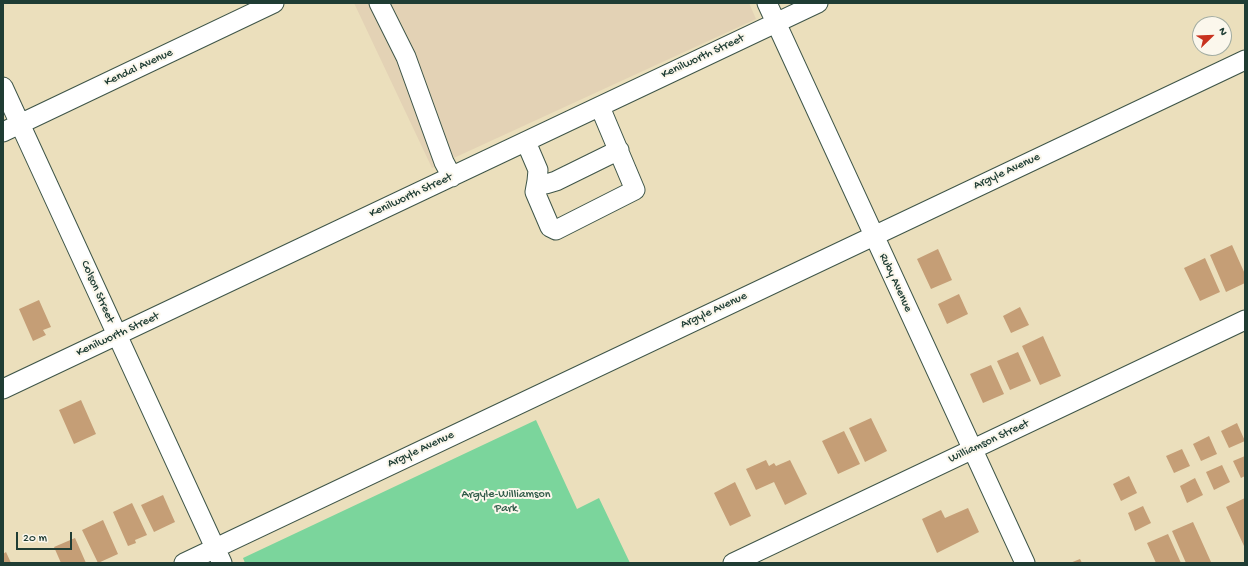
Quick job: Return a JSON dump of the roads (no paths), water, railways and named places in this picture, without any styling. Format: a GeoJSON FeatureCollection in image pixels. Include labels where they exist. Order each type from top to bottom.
{"type":"FeatureCollection","features":[{"type":"Feature","properties":{"kind":"street","name":"Kendal Avenue"},"geometry":{"type":"LineString","coordinates":[[3,132],[274,3]]}},
{"type":"Feature","properties":{"kind":"street"},"geometry":{"type":"LineString","coordinates":[[379,3],[406,57],[444,162],[452,177]]}},
{"type":"Feature","properties":{"kind":"street","name":"Ruby Avenue"},"geometry":{"type":"LineString","coordinates":[[766,3],[1025,563]]}},
{"type":"Feature","properties":{"kind":"street","name":"Kenilworth Street"},"geometry":{"type":"LineString","coordinates":[[3,389],[818,3]]}},
{"type":"Feature","properties":{"kind":"street","name":"Argyle Avenue"},"geometry":{"type":"LineString","coordinates":[[184,563],[218,556],[873,235],[1245,60]]}},
{"type":"Feature","properties":{"kind":"street","name":"Colson Street"},"geometry":{"type":"LineString","coordinates":[[3,87],[218,556]]}},
{"type":"Feature","properties":{"kind":"street"},"geometry":{"type":"LineString","coordinates":[[526,142],[538,170],[535,192],[550,227],[556,230],[635,190],[600,107]]}},
{"type":"Feature","properties":{"kind":"street"},"geometry":{"type":"LineString","coordinates":[[537,181],[546,184],[556,181],[619,150]]}},
{"type":"Feature","properties":{"kind":"street","name":"Williamson Street"},"geometry":{"type":"LineString","coordinates":[[732,563],[1245,320]]}},
{"type":"Feature","properties":{"kind":"park label","name":"Argyle-Williamson Park"},"geometry":{"type":"Point","coordinates":[506,502]}}]}
